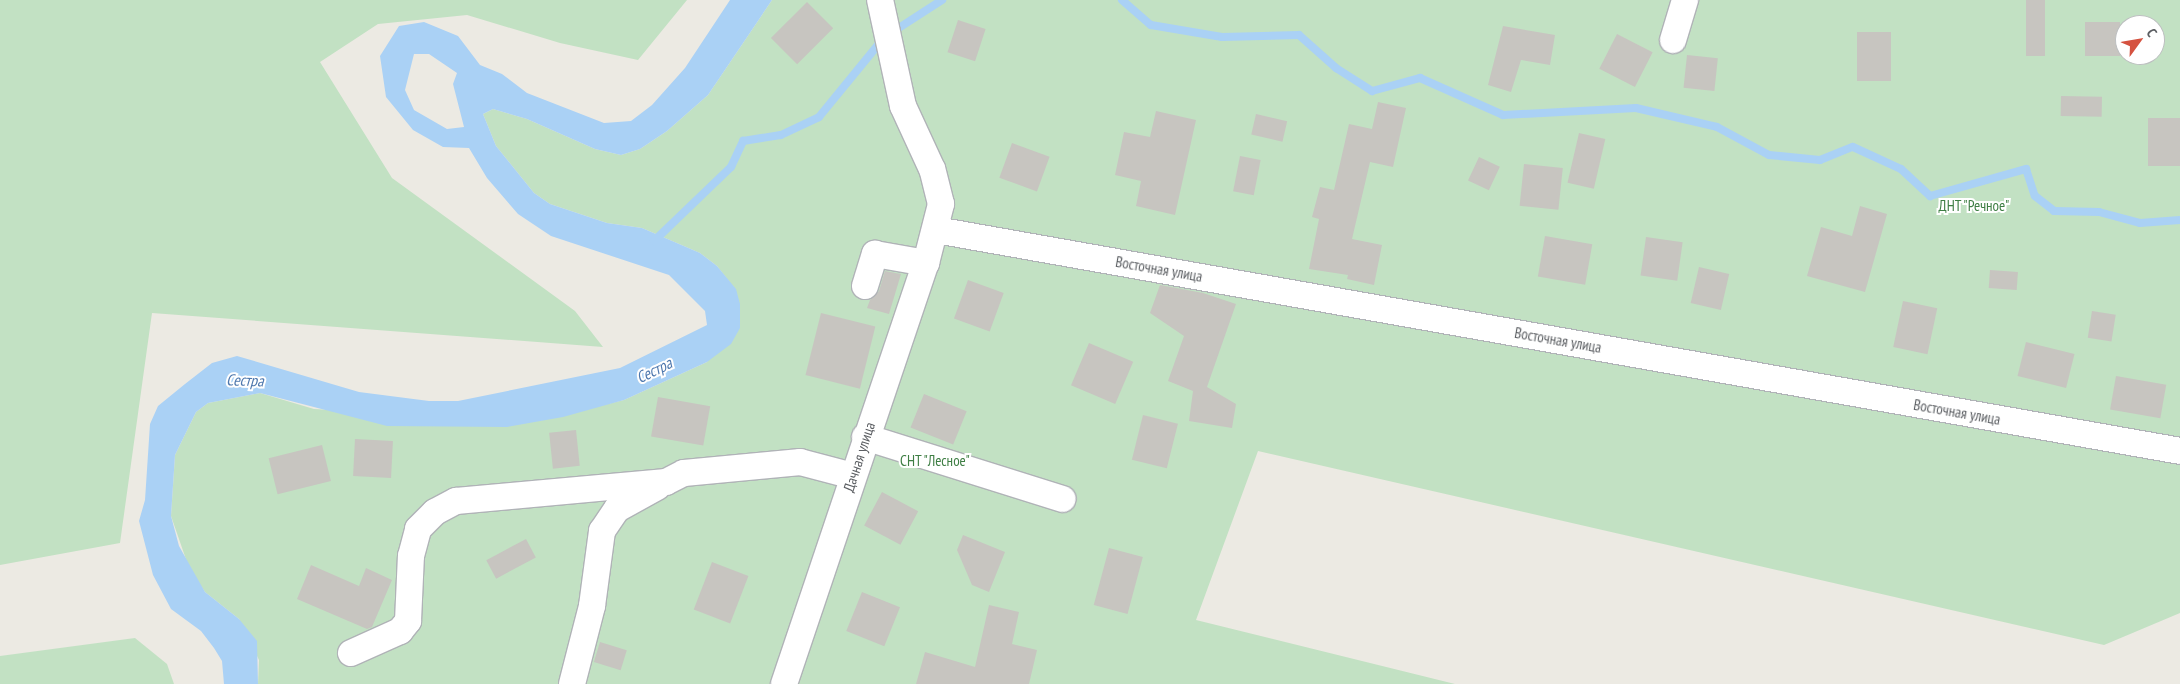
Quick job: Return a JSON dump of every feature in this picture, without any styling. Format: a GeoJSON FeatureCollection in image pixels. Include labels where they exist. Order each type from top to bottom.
{"type":"FeatureCollection","features":[{"type":"Feature","properties":{"kind":"street","name":"Дачная улица"},"geometry":{"type":"LineString","coordinates":[[787,683],[865,437],[926,263],[936,230],[941,204],[934,178],[903,106],[887,43],[880,0]]}},
{"type":"Feature","properties":{"kind":"street"},"geometry":{"type":"LineString","coordinates":[[1673,40],[1685,0]]}},
{"type":"Feature","properties":{"kind":"street","name":"Восточная улица"},"geometry":{"type":"LineString","coordinates":[[936,230],[2180,451]]}},
{"type":"Feature","properties":{"kind":"street"},"geometry":{"type":"LineString","coordinates":[[865,286],[875,254],[926,263]]}},
{"type":"Feature","properties":{"kind":"street"},"geometry":{"type":"LineString","coordinates":[[865,437],[1063,498]]}},
{"type":"Feature","properties":{"kind":"street"},"geometry":{"type":"LineString","coordinates":[[572,684],[592,606],[602,531],[617,508],[684,473],[800,462],[853,476]]}},
{"type":"Feature","properties":{"kind":"street"},"geometry":{"type":"LineString","coordinates":[[351,653],[400,631],[408,622],[411,556],[418,529],[435,512],[456,501],[666,482]]}},
{"type":"Feature","properties":{"kind":"green space"},"geometry":{"type":"Polygon","coordinates":[[[0,0],[687,0],[638,60],[560,43],[467,15],[378,24],[320,62],[392,178],[575,311],[603,347],[152,313],[120,543],[0,565],[0,0]]]}},
{"type":"Feature","properties":{"kind":"green space"},"geometry":{"type":"Polygon","coordinates":[[[772,0],[2180,0],[2180,613],[2104,645],[1258,451],[1196,620],[1455,684],[258,684],[259,660],[239,619],[205,592],[189,568],[171,516],[175,455],[196,412],[208,403],[260,393],[314,409],[538,421],[624,400],[707,362],[735,289],[717,266],[700,253],[642,228],[607,223],[550,204],[534,193],[496,146],[483,114],[493,109],[527,119],[595,149],[621,155],[640,149],[667,131],[708,95],[772,0]]]}},
{"type":"Feature","properties":{"kind":"green space"},"geometry":{"type":"Polygon","coordinates":[[[135,638],[167,664],[174,684],[0,684],[0,656],[135,638]]]}},
{"type":"Feature","properties":{"kind":"water","name":"Сестра"},"geometry":{"type":"Polygon","coordinates":[[[730,0],[772,0],[708,95],[667,131],[640,149],[621,155],[595,149],[527,119],[493,109],[483,114],[496,146],[534,193],[550,204],[607,223],[642,228],[700,253],[717,266],[736,289],[740,304],[740,328],[731,344],[707,362],[624,400],[563,417],[507,427],[387,426],[260,393],[208,403],[196,412],[175,455],[171,516],[179,546],[205,592],[239,619],[257,641],[258,684],[224,684],[222,661],[214,648],[201,631],[171,609],[153,575],[139,521],[145,500],[150,424],[158,406],[212,363],[237,356],[359,392],[429,401],[458,401],[620,368],[707,325],[705,311],[669,275],[551,236],[518,214],[487,178],[469,148],[443,147],[413,130],[386,97],[380,56],[399,26],[424,22],[458,36],[480,65],[502,74],[527,93],[604,123],[631,121],[652,105],[685,68],[730,0]],[[414,54],[405,90],[414,110],[447,129],[464,127],[453,84],[457,73],[429,54],[414,54]]]}},
{"type":"Feature","properties":{"kind":"building"},"geometry":{"type":"Polygon","coordinates":[[[2026,0],[2045,0],[2045,56],[2026,56],[2026,0]]]}},
{"type":"Feature","properties":{"kind":"building"},"geometry":{"type":"Polygon","coordinates":[[[807,2],[833,28],[797,64],[771,38],[807,2]]]}},
{"type":"Feature","properties":{"kind":"building"},"geometry":{"type":"Polygon","coordinates":[[[958,20],[986,29],[975,61],[947,52],[958,20]]]}},
{"type":"Feature","properties":{"kind":"building"},"geometry":{"type":"Polygon","coordinates":[[[2085,22],[2115,22],[2115,56],[2085,56],[2085,22]]]}},
{"type":"Feature","properties":{"kind":"building"},"geometry":{"type":"Polygon","coordinates":[[[1503,26],[1555,35],[1550,65],[1521,60],[1511,92],[1488,85],[1503,26]]]}},
{"type":"Feature","properties":{"kind":"building"},"geometry":{"type":"Polygon","coordinates":[[[1857,32],[1891,32],[1891,81],[1857,81],[1857,32]]]}},
{"type":"Feature","properties":{"kind":"building"},"geometry":{"type":"Polygon","coordinates":[[[1617,34],[1653,52],[1635,87],[1599,69],[1617,34]]]}},
{"type":"Feature","properties":{"kind":"building"},"geometry":{"type":"Polygon","coordinates":[[[1687,55],[1718,58],[1714,91],[1684,88],[1687,55]]]}},
{"type":"Feature","properties":{"kind":"building"},"geometry":{"type":"Polygon","coordinates":[[[2061,96],[2102,97],[2102,117],[2061,116],[2061,96]]]}},
{"type":"Feature","properties":{"kind":"building"},"geometry":{"type":"Polygon","coordinates":[[[1378,102],[1406,108],[1393,167],[1370,162],[1352,239],[1382,245],[1374,285],[1347,279],[1348,275],[1309,269],[1319,219],[1312,217],[1320,187],[1334,190],[1349,124],[1372,129],[1378,102]]]}},
{"type":"Feature","properties":{"kind":"building"},"geometry":{"type":"Polygon","coordinates":[[[1156,111],[1196,120],[1175,215],[1136,206],[1141,181],[1115,175],[1124,132],[1150,137],[1156,111]]]}},
{"type":"Feature","properties":{"kind":"building"},"geometry":{"type":"Polygon","coordinates":[[[1256,114],[1287,121],[1282,142],[1251,134],[1256,114]]]}},
{"type":"Feature","properties":{"kind":"building"},"geometry":{"type":"Polygon","coordinates":[[[2148,118],[2180,118],[2180,166],[2148,166],[2148,118]]]}},
{"type":"Feature","properties":{"kind":"building"},"geometry":{"type":"Polygon","coordinates":[[[1579,133],[1605,139],[1594,189],[1568,183],[1579,133]]]}},
{"type":"Feature","properties":{"kind":"building"},"geometry":{"type":"Polygon","coordinates":[[[1012,143],[1050,157],[1037,191],[999,178],[1012,143]]]}},
{"type":"Feature","properties":{"kind":"building"},"geometry":{"type":"Polygon","coordinates":[[[1240,156],[1261,160],[1254,195],[1233,191],[1240,156]]]}},
{"type":"Feature","properties":{"kind":"building"},"geometry":{"type":"Polygon","coordinates":[[[1479,157],[1500,167],[1489,190],[1468,181],[1479,157]]]}},
{"type":"Feature","properties":{"kind":"building"},"geometry":{"type":"Polygon","coordinates":[[[1524,164],[1563,168],[1558,210],[1520,206],[1524,164]]]}},
{"type":"Feature","properties":{"kind":"building"},"geometry":{"type":"Polygon","coordinates":[[[1860,206],[1887,214],[1865,292],[1807,276],[1821,227],[1852,236],[1860,206]]]}},
{"type":"Feature","properties":{"kind":"building"},"geometry":{"type":"Polygon","coordinates":[[[1545,236],[1592,244],[1585,285],[1538,276],[1545,236]]]}},
{"type":"Feature","properties":{"kind":"building"},"geometry":{"type":"Polygon","coordinates":[[[1646,237],[1683,242],[1677,281],[1641,276],[1646,237]]]}},
{"type":"Feature","properties":{"kind":"building"},"geometry":{"type":"Polygon","coordinates":[[[1699,267],[1729,274],[1721,310],[1691,303],[1699,267]]]}},
{"type":"Feature","properties":{"kind":"building"},"geometry":{"type":"Polygon","coordinates":[[[1990,270],[2018,272],[2017,290],[1989,288],[1990,270]]]}},
{"type":"Feature","properties":{"kind":"building"},"geometry":{"type":"Polygon","coordinates":[[[885,271],[901,274],[889,314],[867,308],[870,300],[879,291],[885,271]]]}},
{"type":"Feature","properties":{"kind":"building"},"geometry":{"type":"Polygon","coordinates":[[[968,280],[1004,293],[990,332],[954,319],[968,280]]]}},
{"type":"Feature","properties":{"kind":"building"},"geometry":{"type":"Polygon","coordinates":[[[1160,285],[1203,293],[1236,304],[1207,387],[1236,404],[1232,428],[1189,421],[1193,391],[1168,381],[1184,336],[1150,313],[1160,285]]]}},
{"type":"Feature","properties":{"kind":"building"},"geometry":{"type":"Polygon","coordinates":[[[1903,301],[1937,308],[1927,354],[1893,347],[1903,301]]]}},
{"type":"Feature","properties":{"kind":"building"},"geometry":{"type":"Polygon","coordinates":[[[2092,311],[2116,315],[2111,341],[2088,338],[2092,311]]]}},
{"type":"Feature","properties":{"kind":"building"},"geometry":{"type":"Polygon","coordinates":[[[821,313],[875,327],[860,389],[806,375],[821,313]]]}},
{"type":"Feature","properties":{"kind":"building"},"geometry":{"type":"Polygon","coordinates":[[[2026,342],[2075,354],[2066,388],[2018,376],[2026,342]]]}},
{"type":"Feature","properties":{"kind":"building"},"geometry":{"type":"Polygon","coordinates":[[[1089,343],[1133,362],[1115,404],[1071,385],[1089,343]]]}},
{"type":"Feature","properties":{"kind":"building"},"geometry":{"type":"Polygon","coordinates":[[[2116,376],[2166,385],[2160,418],[2110,409],[2116,376]]]}},
{"type":"Feature","properties":{"kind":"building"},"geometry":{"type":"Polygon","coordinates":[[[924,394],[967,411],[953,445],[911,427],[924,394]]]}},
{"type":"Feature","properties":{"kind":"building"},"geometry":{"type":"Polygon","coordinates":[[[658,397],[710,406],[703,446],[651,436],[658,397]]]}},
{"type":"Feature","properties":{"kind":"building"},"geometry":{"type":"Polygon","coordinates":[[[1143,415],[1178,424],[1167,468],[1132,460],[1143,415]]]}},
{"type":"Feature","properties":{"kind":"building"},"geometry":{"type":"Polygon","coordinates":[[[576,430],[580,466],[553,469],[549,433],[576,430]]]}},
{"type":"Feature","properties":{"kind":"building"},"geometry":{"type":"Polygon","coordinates":[[[355,439],[393,441],[391,478],[353,476],[355,439]]]}},
{"type":"Feature","properties":{"kind":"building"},"geometry":{"type":"Polygon","coordinates":[[[322,445],[331,481],[278,494],[269,458],[322,445]]]}},
{"type":"Feature","properties":{"kind":"building"},"geometry":{"type":"Polygon","coordinates":[[[882,492],[918,511],[900,545],[864,526],[882,492]]]}},
{"type":"Feature","properties":{"kind":"building"},"geometry":{"type":"Polygon","coordinates":[[[963,535],[1005,552],[989,592],[972,585],[957,550],[963,535]]]}},
{"type":"Feature","properties":{"kind":"building"},"geometry":{"type":"Polygon","coordinates":[[[526,539],[536,558],[496,579],[486,560],[526,539]]]}},
{"type":"Feature","properties":{"kind":"building"},"geometry":{"type":"Polygon","coordinates":[[[1109,548],[1143,557],[1128,614],[1094,605],[1109,548]]]}},
{"type":"Feature","properties":{"kind":"building"},"geometry":{"type":"Polygon","coordinates":[[[712,562],[748,576],[730,624],[694,610],[712,562]]]}},
{"type":"Feature","properties":{"kind":"building"},"geometry":{"type":"Polygon","coordinates":[[[311,565],[359,586],[366,568],[392,580],[372,627],[367,629],[297,599],[311,565]]]}},
{"type":"Feature","properties":{"kind":"building"},"geometry":{"type":"Polygon","coordinates":[[[862,592],[900,607],[884,646],[846,631],[862,592]]]}},
{"type":"Feature","properties":{"kind":"building"},"geometry":{"type":"Polygon","coordinates":[[[989,605],[1019,612],[1012,644],[1037,650],[1029,684],[916,684],[925,652],[975,667],[989,605]]]}},
{"type":"Feature","properties":{"kind":"building"},"geometry":{"type":"Polygon","coordinates":[[[600,642],[627,650],[621,670],[594,662],[600,642]]]}},
{"type":"Feature","properties":{"kind":"waterway"},"geometry":{"type":"LineString","coordinates":[[891,33],[942,0]]}},
{"type":"Feature","properties":{"kind":"waterway"},"geometry":{"type":"LineString","coordinates":[[1122,0],[1151,25],[1222,37],[1299,35],[1336,68],[1372,91],[1420,78],[1503,115],[1636,108],[1717,127],[1769,155],[1820,160],[1853,147],[1901,169],[1930,196],[2026,169],[2035,196],[2054,211],[2099,212],[2140,223],[2180,220]]}},
{"type":"Feature","properties":{"kind":"waterway"},"geometry":{"type":"LineString","coordinates":[[654,241],[731,167],[743,141],[781,135],[819,117],[882,40]]}},
{"type":"Feature","properties":{"kind":"park label","name":"ДНТ \"Речное\""},"geometry":{"type":"Point","coordinates":[1974,206]}},
{"type":"Feature","properties":{"kind":"park label","name":"СНТ \"Лесное\""},"geometry":{"type":"Point","coordinates":[935,461]}}]}
